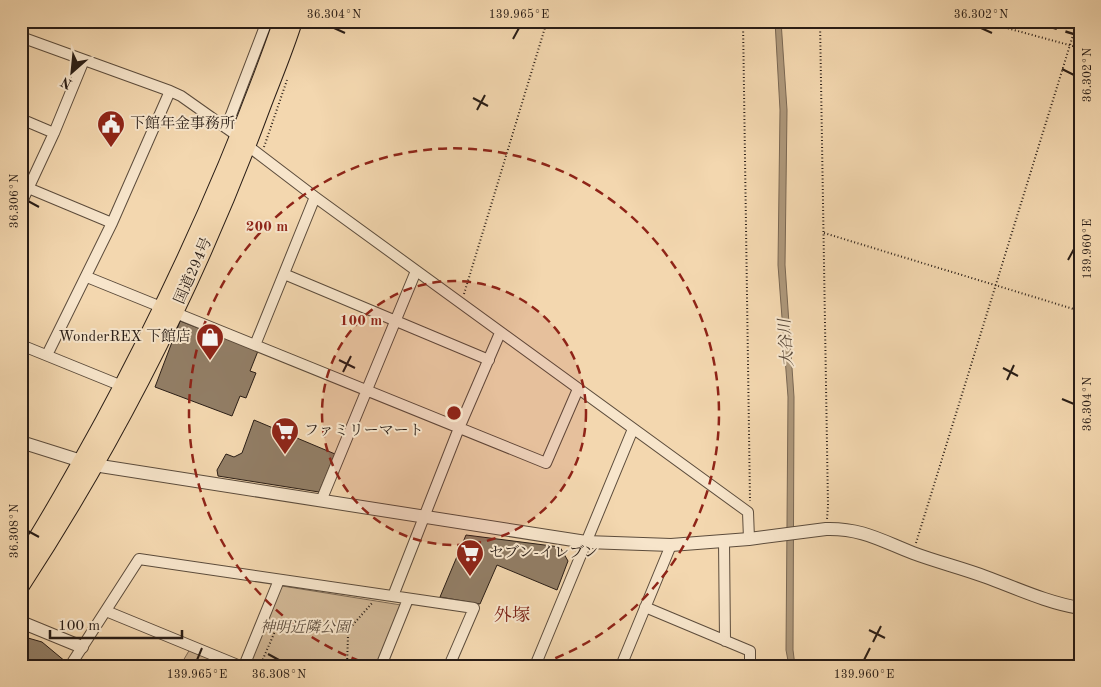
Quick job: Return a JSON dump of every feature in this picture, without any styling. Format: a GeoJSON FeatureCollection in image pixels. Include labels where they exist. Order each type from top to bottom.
{"type":"FeatureCollection","features":[{"type":"Feature","properties":{"kind":"highway","name":"国道294号"},"geometry":{"type":"LineString","coordinates":[[21,586],[70,509],[122,386],[169,310],[220,213],[237,137],[282,21]]}},
{"type":"Feature","properties":{"kind":"highway","name":"国道294号"},"geometry":{"type":"LineString","coordinates":[[237,137],[294,21]]}},
{"type":"Feature","properties":{"kind":"highway","name":"国道294号"},"geometry":{"type":"LineString","coordinates":[[21,563],[140,382],[169,310]]}},
{"type":"Feature","properties":{"kind":"street"},"geometry":{"type":"LineString","coordinates":[[237,137],[267,21]]}},
{"type":"Feature","properties":{"kind":"street"},"geometry":{"type":"LineString","coordinates":[[21,37],[181,96],[500,333],[748,512],[754,538]]}},
{"type":"Feature","properties":{"kind":"street"},"geometry":{"type":"LineString","coordinates":[[21,204],[25,187],[54,132],[84,60]]}},
{"type":"Feature","properties":{"kind":"street"},"geometry":{"type":"LineString","coordinates":[[47,355],[87,277],[170,91]]}},
{"type":"Feature","properties":{"kind":"street"},"geometry":{"type":"LineString","coordinates":[[21,119],[54,132]]}},
{"type":"Feature","properties":{"kind":"street"},"geometry":{"type":"LineString","coordinates":[[25,187],[112,223]]}},
{"type":"Feature","properties":{"kind":"street"},"geometry":{"type":"LineString","coordinates":[[255,345],[315,197]]}},
{"type":"Feature","properties":{"kind":"street"},"geometry":{"type":"LineString","coordinates":[[321,501],[416,271]]}},
{"type":"Feature","properties":{"kind":"street"},"geometry":{"type":"LineString","coordinates":[[284,274],[488,360]]}},
{"type":"Feature","properties":{"kind":"street"},"geometry":{"type":"LineString","coordinates":[[87,277],[546,463],[578,389]]}},
{"type":"Feature","properties":{"kind":"street"},"geometry":{"type":"LineString","coordinates":[[393,596],[459,428],[500,333]]}},
{"type":"Feature","properties":{"kind":"street"},"geometry":{"type":"LineString","coordinates":[[23,350],[47,355],[122,386]]}},
{"type":"Feature","properties":{"kind":"street"},"geometry":{"type":"LineString","coordinates":[[535,666],[633,429]]}},
{"type":"Feature","properties":{"kind":"street"},"geometry":{"type":"LineString","coordinates":[[21,442],[88,463],[586,542],[671,544],[724,541],[838,529],[864,533],[913,553],[1049,600],[1080,608]]}},
{"type":"Feature","properties":{"kind":"street"},"geometry":{"type":"LineString","coordinates":[[724,541],[726,641]]}},
{"type":"Feature","properties":{"kind":"street"},"geometry":{"type":"LineString","coordinates":[[621,666],[671,544]]}},
{"type":"Feature","properties":{"kind":"street"},"geometry":{"type":"LineString","coordinates":[[70,666],[139,560],[474,608],[450,666]]}},
{"type":"Feature","properties":{"kind":"street"},"geometry":{"type":"LineString","coordinates":[[244,666],[279,580]]}},
{"type":"Feature","properties":{"kind":"street"},"geometry":{"type":"LineString","coordinates":[[381,666],[408,599]]}},
{"type":"Feature","properties":{"kind":"street"},"geometry":{"type":"LineString","coordinates":[[645,607],[750,651],[750,666]]}},
{"type":"Feature","properties":{"kind":"street"},"geometry":{"type":"LineString","coordinates":[[106,610],[240,666]]}},
{"type":"Feature","properties":{"kind":"street"},"geometry":{"type":"LineString","coordinates":[[21,622],[82,647]]}},
{"type":"Feature","properties":{"kind":"street"},"geometry":{"type":"LineString","coordinates":[[1074,666],[1080,663]]}},
{"type":"Feature","properties":{"kind":"path"},"geometry":{"type":"LineString","coordinates":[[462,303],[547,21]]}},
{"type":"Feature","properties":{"kind":"path"},"geometry":{"type":"LineString","coordinates":[[742,21],[750,502],[748,512]]}},
{"type":"Feature","properties":{"kind":"path"},"geometry":{"type":"LineString","coordinates":[[820,21],[828,506],[824,530]]}},
{"type":"Feature","properties":{"kind":"path"},"geometry":{"type":"LineString","coordinates":[[981,21],[1080,48]]}},
{"type":"Feature","properties":{"kind":"path"},"geometry":{"type":"LineString","coordinates":[[913,553],[1069,45],[1078,23]]}},
{"type":"Feature","properties":{"kind":"path"},"geometry":{"type":"LineString","coordinates":[[261,156],[288,75]]}},
{"type":"Feature","properties":{"kind":"path"},"geometry":{"type":"LineString","coordinates":[[824,233],[1080,311]]}},
{"type":"Feature","properties":{"kind":"path"},"geometry":{"type":"LineString","coordinates":[[347,666],[350,628],[378,594]]}},
{"type":"Feature","properties":{"kind":"path"},"geometry":{"type":"LineString","coordinates":[[260,666],[278,622],[328,622],[350,628]]}},
{"type":"Feature","properties":{"kind":"green space","name":"神明近隣公園"},"geometry":{"type":"Polygon","coordinates":[[[282,586],[401,605],[377,666],[248,666],[282,586]]]}},
{"type":"Feature","properties":{"kind":"green space","name":"神明近隣公園"},"geometry":{"type":"Polygon","coordinates":[[[190,649],[230,666],[180,666],[190,649]]]}},
{"type":"Feature","properties":{"kind":"water","name":"大谷川"},"geometry":{"type":"Polygon","coordinates":[[[775,21],[781,21],[787,110],[785,265],[794,397],[793,650],[795,666],[789,666],[786,650],[788,397],[778,265],[780,110],[775,21]]]}},
{"type":"Feature","properties":{"kind":"building","name":"WonderREX 下館店"},"geometry":{"type":"Polygon","coordinates":[[[180,321],[258,351],[250,371],[256,373],[246,398],[240,396],[232,416],[155,387],[180,321]]]}},
{"type":"Feature","properties":{"kind":"building","name":"ファミリーマート"},"geometry":{"type":"Polygon","coordinates":[[[254,420],[335,454],[319,492],[218,476],[217,470],[226,454],[234,457],[242,453],[254,420]]]}},
{"type":"Feature","properties":{"kind":"building","name":"セブン-イレブン"},"geometry":{"type":"Polygon","coordinates":[[[466,535],[560,547],[568,561],[557,590],[497,565],[480,604],[440,597],[466,535]]]}},
{"type":"Feature","properties":{"kind":"building"},"geometry":{"type":"Polygon","coordinates":[[[21,636],[42,642],[66,662],[63,666],[21,666],[21,636]]]}},
{"type":"Feature","properties":{"kind":"railway"},"geometry":{"type":"LineString","coordinates":[[1031,21],[1080,36]]}},
{"type":"Feature","properties":{"kind":"place","name":"下館年金事務所"},"geometry":{"type":"Point","coordinates":[111,148]}},
{"type":"Feature","properties":{"kind":"place","name":"WonderREX 下館店"},"geometry":{"type":"Point","coordinates":[210,361]}},
{"type":"Feature","properties":{"kind":"place","name":"ファミリーマート"},"geometry":{"type":"Point","coordinates":[285,455]}},
{"type":"Feature","properties":{"kind":"place","name":"セブン-イレブン"},"geometry":{"type":"Point","coordinates":[470,577]}},
{"type":"Feature","properties":{"kind":"district","name":"外塚"},"geometry":{"type":"Point","coordinates":[512,616]}}]}
